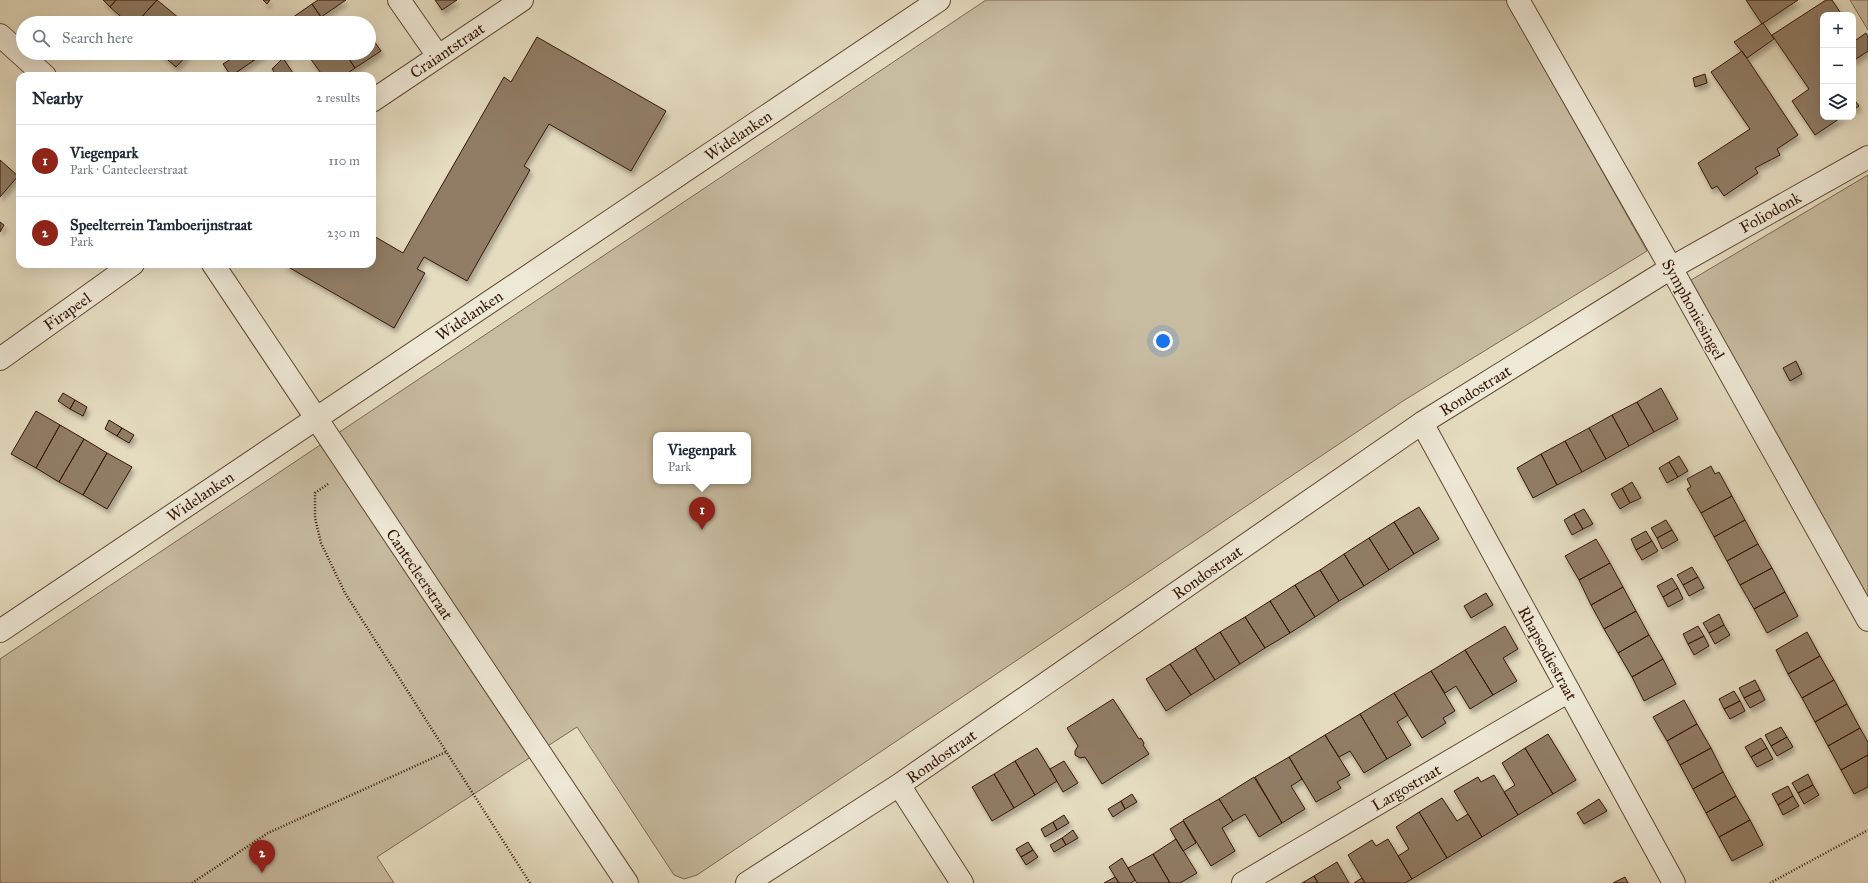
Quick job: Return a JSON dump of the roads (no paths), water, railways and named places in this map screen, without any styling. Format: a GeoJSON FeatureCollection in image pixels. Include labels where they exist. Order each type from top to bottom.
{"type":"FeatureCollection","features":[{"type":"Feature","properties":{"kind":"street"},"geometry":{"type":"LineString","coordinates":[[399,0],[438,56]]}},
{"type":"Feature","properties":{"kind":"street","name":"Craiantstraat"},"geometry":{"type":"LineString","coordinates":[[376,97],[522,0]]}},
{"type":"Feature","properties":{"kind":"street","name":"Widelanken"},"geometry":{"type":"LineString","coordinates":[[0,631],[939,0]]}},
{"type":"Feature","properties":{"kind":"street","name":"Symphoniesingel"},"geometry":{"type":"LineString","coordinates":[[1518,0],[1671,268],[1868,620]]}},
{"type":"Feature","properties":{"kind":"street"},"geometry":{"type":"LineString","coordinates":[[0,35],[16,50]]}},
{"type":"Feature","properties":{"kind":"street"},"geometry":{"type":"LineString","coordinates":[[27,60],[41,72]]}},
{"type":"Feature","properties":{"kind":"street","name":"Foliodonk"},"geometry":{"type":"LineString","coordinates":[[1671,268],[1868,157]]}},
{"type":"Feature","properties":{"kind":"street","name":"Firapeel"},"geometry":{"type":"LineString","coordinates":[[0,359],[127,268]]}},
{"type":"Feature","properties":{"kind":"street","name":"Cantecleerstraat"},"geometry":{"type":"LineString","coordinates":[[216,268],[627,883]]}},
{"type":"Feature","properties":{"kind":"street","name":"Rondostraat"},"geometry":{"type":"LineString","coordinates":[[747,883],[899,785],[1422,423],[1671,268]]}},
{"type":"Feature","properties":{"kind":"street","name":"Rhapsodiestraat"},"geometry":{"type":"LineString","coordinates":[[1422,423],[1674,883]]}},
{"type":"Feature","properties":{"kind":"street","name":"Largostraat"},"geometry":{"type":"LineString","coordinates":[[1243,883],[1569,691]]}},
{"type":"Feature","properties":{"kind":"street"},"geometry":{"type":"LineString","coordinates":[[899,785],[962,883]]}},
{"type":"Feature","properties":{"kind":"place","name":"Viegenpark"},"geometry":{"type":"Point","coordinates":[702,530]}},
{"type":"Feature","properties":{"kind":"place","name":"Speelterrein Tamboerijnstraat"},"geometry":{"type":"Point","coordinates":[262,873]}}]}
